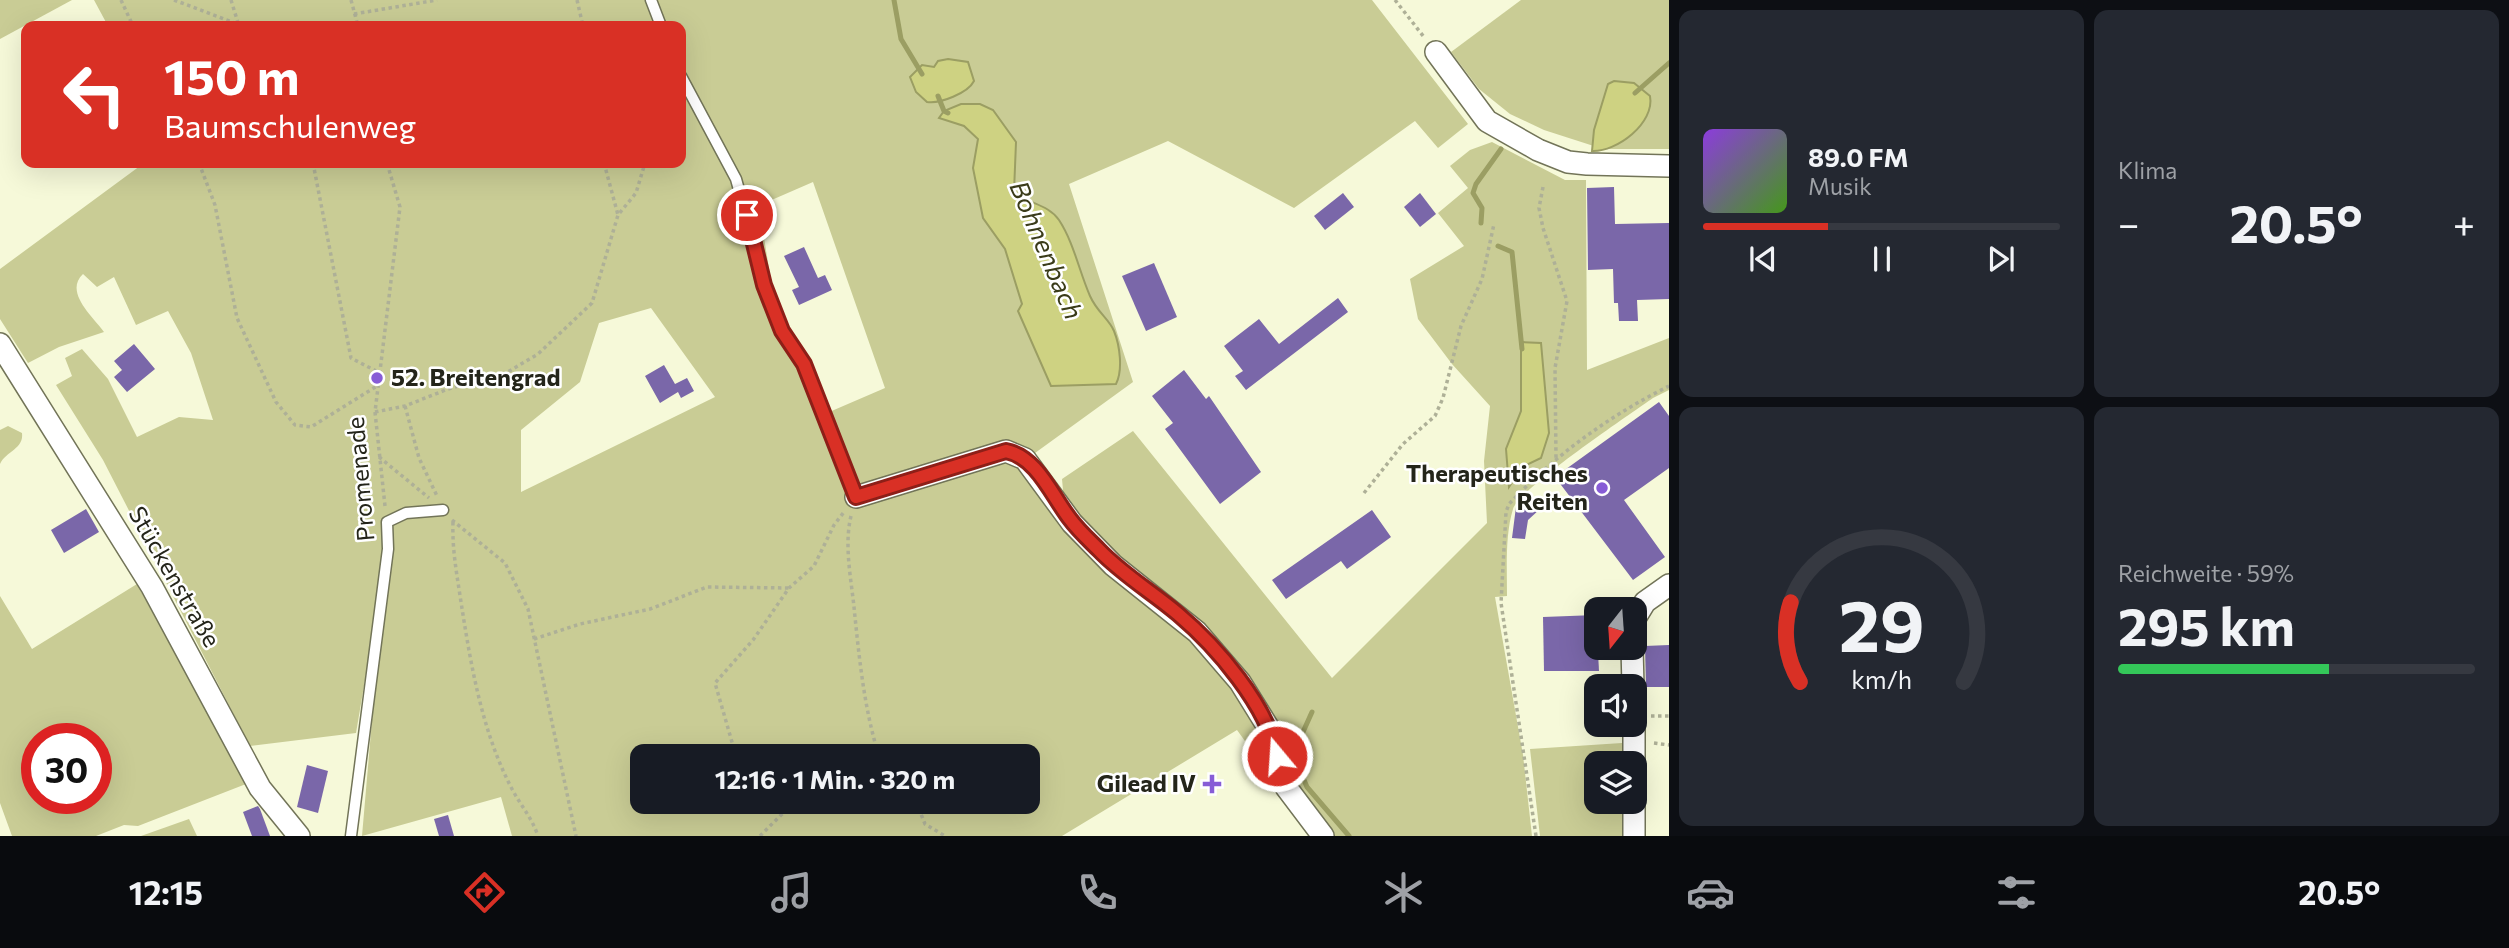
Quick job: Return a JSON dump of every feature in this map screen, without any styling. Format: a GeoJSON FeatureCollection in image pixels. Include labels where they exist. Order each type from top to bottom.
{"type":"FeatureCollection","features":[{"type":"Feature","properties":{"kind":"street"},"geometry":{"type":"LineString","coordinates":[[1436,52],[1487,121],[1538,150],[1568,162],[1669,166]]}},
{"type":"Feature","properties":{"kind":"street","name":"Stückenstraße"},"geometry":{"type":"LineString","coordinates":[[0,344],[152,587],[260,788],[299,836]]}},
{"type":"Feature","properties":{"kind":"street"},"geometry":{"type":"LineString","coordinates":[[856,497],[1006,451],[1025,459],[1072,523],[1105,557],[1197,632],[1240,682],[1271,732],[1286,787],[1323,836]]}},
{"type":"Feature","properties":{"kind":"street"},"geometry":{"type":"LineString","coordinates":[[1647,601],[1669,585]]}},
{"type":"Feature","properties":{"kind":"street"},"geometry":{"type":"LineString","coordinates":[[1634,737],[1634,836]]}},
{"type":"Feature","properties":{"kind":"lane"},"geometry":{"type":"LineString","coordinates":[[651,0],[659,21]]}},
{"type":"Feature","properties":{"kind":"lane"},"geometry":{"type":"LineString","coordinates":[[686,85],[736,179],[770,302],[782,331],[804,364],[856,497]]}},
{"type":"Feature","properties":{"kind":"lane"},"geometry":{"type":"LineString","coordinates":[[387,522],[406,513],[443,510]]}},
{"type":"Feature","properties":{"kind":"lane","name":"Promenade"},"geometry":{"type":"LineString","coordinates":[[351,836],[388,549],[387,522]]}},
{"type":"Feature","properties":{"kind":"path"},"geometry":{"type":"LineString","coordinates":[[121,0],[131,21]]}},
{"type":"Feature","properties":{"kind":"path"},"geometry":{"type":"LineString","coordinates":[[174,0],[228,21]]}},
{"type":"Feature","properties":{"kind":"path"},"geometry":{"type":"LineString","coordinates":[[231,0],[237,21]]}},
{"type":"Feature","properties":{"kind":"path"},"geometry":{"type":"LineString","coordinates":[[351,0],[356,21]]}},
{"type":"Feature","properties":{"kind":"path"},"geometry":{"type":"LineString","coordinates":[[354,14],[437,0]]}},
{"type":"Feature","properties":{"kind":"path"},"geometry":{"type":"LineString","coordinates":[[577,0],[582,21]]}},
{"type":"Feature","properties":{"kind":"path"},"geometry":{"type":"LineString","coordinates":[[1395,0],[1436,52]]}},
{"type":"Feature","properties":{"kind":"path"},"geometry":{"type":"LineString","coordinates":[[201,168],[215,205],[237,318],[276,402],[295,425],[311,427],[377,386]]}},
{"type":"Feature","properties":{"kind":"path"},"geometry":{"type":"LineString","coordinates":[[314,168],[351,358],[378,372]]}},
{"type":"Feature","properties":{"kind":"path","name":"Promenade"},"geometry":{"type":"LineString","coordinates":[[387,522],[375,412],[378,372],[399,237],[400,207],[388,168]]}},
{"type":"Feature","properties":{"kind":"path"},"geometry":{"type":"LineString","coordinates":[[605,168],[618,215]]}},
{"type":"Feature","properties":{"kind":"path"},"geometry":{"type":"LineString","coordinates":[[375,412],[405,406],[448,389],[506,373],[538,354],[592,303],[618,215],[636,193],[644,168]]}},
{"type":"Feature","properties":{"kind":"path"},"geometry":{"type":"LineString","coordinates":[[1543,187],[1539,208],[1543,228],[1567,301],[1555,368],[1556,458]]}},
{"type":"Feature","properties":{"kind":"path"},"geometry":{"type":"LineString","coordinates":[[1364,493],[1403,444],[1435,416],[1443,398],[1461,326],[1482,279],[1494,224]]}},
{"type":"Feature","properties":{"kind":"path"},"geometry":{"type":"LineString","coordinates":[[1536,836],[1501,587],[1504,524],[1509,504],[1556,458],[1627,407],[1669,386]]}},
{"type":"Feature","properties":{"kind":"path"},"geometry":{"type":"LineString","coordinates":[[405,406],[419,458],[443,510]]}},
{"type":"Feature","properties":{"kind":"path"},"geometry":{"type":"LineString","coordinates":[[379,457],[443,510],[453,522],[505,563],[528,609],[576,836]]}},
{"type":"Feature","properties":{"kind":"path"},"geometry":{"type":"LineString","coordinates":[[733,744],[715,683],[753,640],[789,588],[814,566],[834,525],[856,497]]}},
{"type":"Feature","properties":{"kind":"path"},"geometry":{"type":"LineString","coordinates":[[856,497],[850,521],[849,570],[858,654],[875,744]]}},
{"type":"Feature","properties":{"kind":"path"},"geometry":{"type":"LineString","coordinates":[[453,522],[452,550],[471,669],[489,733],[513,790],[531,815],[538,836]]}},
{"type":"Feature","properties":{"kind":"path"},"geometry":{"type":"LineString","coordinates":[[534,639],[580,624],[650,609],[707,587],[789,588]]}},
{"type":"Feature","properties":{"kind":"path"},"geometry":{"type":"LineString","coordinates":[[760,836],[781,814]]}},
{"type":"Feature","properties":{"kind":"path"},"geometry":{"type":"LineString","coordinates":[[921,814],[925,824],[945,836]]}},
{"type":"Feature","properties":{"kind":"shaded area"},"geometry":{"type":"Polygon","coordinates":[[[0,0],[72,0],[33,21],[21,21],[21,28],[0,39],[0,0]]]}},
{"type":"Feature","properties":{"kind":"shaded area"},"geometry":{"type":"Polygon","coordinates":[[[94,0],[1372,0],[1468,124],[1438,148],[1415,121],[1294,208],[1168,141],[1069,184],[1133,382],[1035,453],[1006,439],[857,487],[990,461],[1024,463],[1190,637],[1258,721],[1267,747],[1263,766],[1237,730],[1062,836],[512,836],[501,797],[362,836],[376,674],[368,662],[356,733],[250,746],[103,460],[56,385],[72,376],[65,358],[82,349],[108,379],[137,437],[179,417],[213,420],[191,353],[168,311],[136,325],[114,277],[97,287],[83,274],[78,281],[78,296],[104,332],[59,347],[28,363],[0,319],[0,269],[137,168],[686,168],[686,21],[105,21],[94,0]],[[964,126],[978,139],[973,168],[983,217],[1005,249],[1022,304],[1076,385],[1116,384],[1120,365],[1116,337],[1090,296],[1064,229],[1059,220],[1044,207],[1014,192],[1016,142],[964,126]],[[813,182],[767,202],[761,219],[771,281],[785,325],[808,360],[827,413],[885,388],[813,182]],[[651,308],[599,323],[580,382],[521,430],[521,492],[715,397],[651,308]]]}},
{"type":"Feature","properties":{"kind":"shaded area"},"geometry":{"type":"Polygon","coordinates":[[[1521,0],[1669,0],[1669,149],[1603,149],[1544,130],[1510,114],[1479,89],[1451,52],[1521,0]]]}},
{"type":"Feature","properties":{"kind":"shaded area"},"geometry":{"type":"Polygon","coordinates":[[[1492,142],[1565,180],[1586,180],[1587,370],[1669,338],[1669,390],[1653,398],[1554,469],[1534,485],[1513,509],[1508,541],[1507,596],[1495,597],[1523,755],[1532,836],[1329,836],[1297,797],[1273,723],[1116,562],[1064,501],[1062,479],[1133,431],[1332,678],[1487,523],[1484,461],[1490,406],[1452,364],[1418,319],[1410,279],[1464,246],[1438,213],[1468,188],[1450,166],[1470,150],[1492,142]]]}},
{"type":"Feature","properties":{"kind":"shaded area"},"geometry":{"type":"Polygon","coordinates":[[[8,426],[22,433],[22,438],[18,446],[0,464],[0,430],[8,426]]]}},
{"type":"Feature","properties":{"kind":"shaded area"},"geometry":{"type":"Polygon","coordinates":[[[137,584],[246,784],[138,826],[124,825],[96,836],[12,836],[0,803],[0,596],[32,649],[137,584]]]}},
{"type":"Feature","properties":{"kind":"shaded area"},"geometry":{"type":"Polygon","coordinates":[[[1622,743],[1622,751],[1584,751],[1584,814],[1622,814],[1622,836],[1540,836],[1530,749],[1622,743]]]}},
{"type":"Feature","properties":{"kind":"shaded area"},"geometry":{"type":"Polygon","coordinates":[[[189,819],[197,836],[141,836],[189,819]]]}},
{"type":"Feature","properties":{"kind":"water"},"geometry":{"type":"Polygon","coordinates":[[[948,59],[968,62],[974,81],[966,90],[953,97],[927,102],[916,92],[910,77],[922,65],[934,67],[938,61],[948,59]]]}},
{"type":"Feature","properties":{"kind":"water"},"geometry":{"type":"Polygon","coordinates":[[[1614,81],[1634,83],[1650,96],[1647,116],[1623,141],[1612,147],[1592,151],[1594,130],[1608,84],[1614,81]]]}},
{"type":"Feature","properties":{"kind":"water"},"geometry":{"type":"Polygon","coordinates":[[[961,104],[980,104],[993,110],[1016,142],[1014,192],[1044,207],[1059,220],[1064,229],[1090,296],[1116,337],[1120,365],[1116,384],[1051,386],[1018,311],[1022,304],[1005,249],[983,218],[973,168],[978,139],[964,126],[939,118],[944,111],[961,104]]]}},
{"type":"Feature","properties":{"kind":"water"},"geometry":{"type":"Polygon","coordinates":[[[1521,342],[1541,343],[1549,433],[1541,458],[1522,467],[1509,487],[1506,449],[1521,411],[1521,342]]]}},
{"type":"Feature","properties":{"kind":"building"},"geometry":{"type":"Polygon","coordinates":[[[1614,187],[1615,224],[1669,223],[1669,299],[1637,300],[1638,321],[1619,321],[1618,303],[1614,303],[1613,269],[1588,270],[1587,188],[1614,187]]]}},
{"type":"Feature","properties":{"kind":"building"},"geometry":{"type":"Polygon","coordinates":[[[1343,193],[1354,207],[1325,230],[1314,216],[1343,193]]]}},
{"type":"Feature","properties":{"kind":"building"},"geometry":{"type":"Polygon","coordinates":[[[1420,193],[1436,214],[1420,227],[1404,207],[1420,193]]]}},
{"type":"Feature","properties":{"kind":"building"},"geometry":{"type":"Polygon","coordinates":[[[804,247],[818,278],[825,275],[832,290],[799,305],[792,290],[799,287],[784,256],[804,247]]]}},
{"type":"Feature","properties":{"kind":"building"},"geometry":{"type":"Polygon","coordinates":[[[1154,263],[1177,317],[1146,331],[1122,276],[1154,263]]]}},
{"type":"Feature","properties":{"kind":"building"},"geometry":{"type":"Polygon","coordinates":[[[1338,298],[1348,312],[1246,390],[1235,376],[1243,371],[1224,346],[1259,319],[1279,344],[1338,298]]]}},
{"type":"Feature","properties":{"kind":"building"},"geometry":{"type":"Polygon","coordinates":[[[134,344],[155,369],[127,392],[114,377],[122,370],[114,361],[134,344]]]}},
{"type":"Feature","properties":{"kind":"building"},"geometry":{"type":"Polygon","coordinates":[[[664,365],[675,384],[687,378],[694,391],[681,398],[678,392],[660,403],[645,376],[664,365]]]}},
{"type":"Feature","properties":{"kind":"building"},"geometry":{"type":"Polygon","coordinates":[[[1184,370],[1206,399],[1209,396],[1261,472],[1220,504],[1165,429],[1173,423],[1152,396],[1184,370]]]}},
{"type":"Feature","properties":{"kind":"building","name":"Therapeutisches Reiten"},"geometry":{"type":"Polygon","coordinates":[[[1659,402],[1669,416],[1669,468],[1624,500],[1665,557],[1633,580],[1555,477],[1659,402]]]}},
{"type":"Feature","properties":{"kind":"building"},"geometry":{"type":"Polygon","coordinates":[[[1528,496],[1540,509],[1528,520],[1525,539],[1512,538],[1516,507],[1528,496]]]}},
{"type":"Feature","properties":{"kind":"building"},"geometry":{"type":"Polygon","coordinates":[[[86,509],[99,532],[64,553],[51,530],[86,509]]]}},
{"type":"Feature","properties":{"kind":"building"},"geometry":{"type":"Polygon","coordinates":[[[1372,510],[1391,537],[1347,569],[1341,561],[1286,599],[1272,580],[1372,510]]]}},
{"type":"Feature","properties":{"kind":"building"},"geometry":{"type":"Polygon","coordinates":[[[1584,615],[1584,660],[1598,660],[1599,671],[1544,671],[1543,617],[1584,615]]]}},
{"type":"Feature","properties":{"kind":"building"},"geometry":{"type":"Polygon","coordinates":[[[1669,645],[1669,687],[1647,687],[1647,646],[1669,645]]]}},
{"type":"Feature","properties":{"kind":"building"},"geometry":{"type":"Polygon","coordinates":[[[307,765],[328,771],[318,813],[297,807],[307,765]]]}},
{"type":"Feature","properties":{"kind":"building"},"geometry":{"type":"Polygon","coordinates":[[[258,806],[270,836],[252,836],[243,812],[258,806]]]}},
{"type":"Feature","properties":{"kind":"building"},"geometry":{"type":"Polygon","coordinates":[[[448,815],[454,836],[439,836],[434,819],[448,815]]]}},
{"type":"Feature","properties":{"kind":"waterway","name":"Bohnenbach"},"geometry":{"type":"LineString","coordinates":[[894,0],[901,39],[922,74]]}},
{"type":"Feature","properties":{"kind":"waterway","name":"Bohnenbach"},"geometry":{"type":"LineString","coordinates":[[1635,93],[1669,63]]}},
{"type":"Feature","properties":{"kind":"waterway","name":"Bohnenbach"},"geometry":{"type":"LineString","coordinates":[[938,96],[944,111],[948,113]]}},
{"type":"Feature","properties":{"kind":"waterway","name":"Bohnenbach"},"geometry":{"type":"LineString","coordinates":[[1481,223],[1482,208],[1473,193],[1476,184],[1501,149]]}},
{"type":"Feature","properties":{"kind":"waterway","name":"Bohnenbach"},"geometry":{"type":"LineString","coordinates":[[1498,246],[1512,252],[1522,349]]}},
{"type":"Feature","properties":{"kind":"waterway","name":"Bohnenbach"},"geometry":{"type":"LineString","coordinates":[[1312,712],[1303,732],[1298,766],[1307,787],[1349,836]]}},
{"type":"Feature","properties":{"kind":"place","name":"52. Breitengrad"},"geometry":{"type":"Point","coordinates":[377,378]}},
{"type":"Feature","properties":{"kind":"place","name":"Therapeutisches Reiten"},"geometry":{"type":"Point","coordinates":[1602,488]}},
{"type":"Feature","properties":{"kind":"place","name":"Gilead IV"},"geometry":{"type":"Point","coordinates":[1212,784]}},
{"type":"Feature","properties":{"kind":"route"},"geometry":{"type":"LineString","coordinates":[[747,215],[764,285],[782,331],[804,364],[856,497],[1006,451],[1016,453],[1037,472],[1072,523],[1113,565],[1197,632],[1240,682],[1271,732],[1277,756]]}}]}
